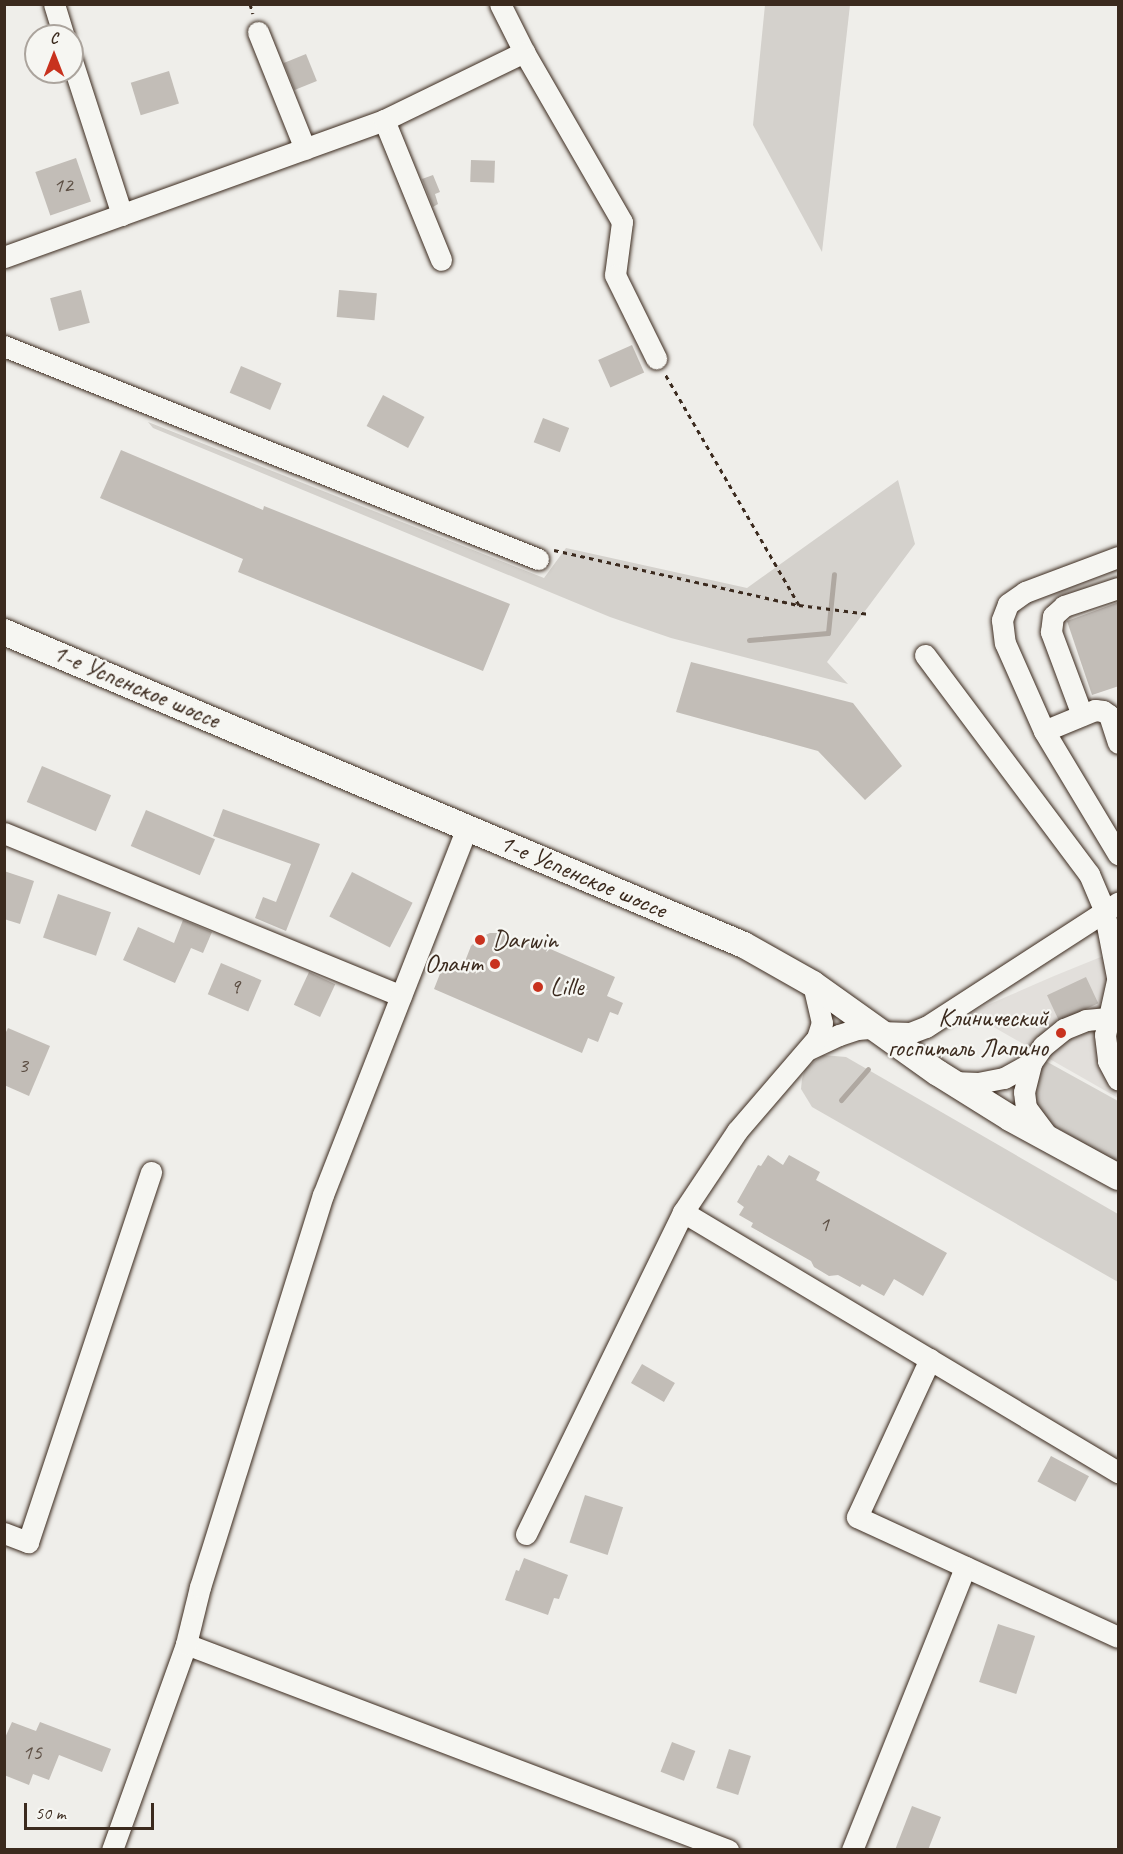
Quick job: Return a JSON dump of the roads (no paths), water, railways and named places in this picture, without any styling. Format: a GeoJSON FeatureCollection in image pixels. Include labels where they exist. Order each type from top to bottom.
{"type":"FeatureCollection","features":[{"type":"Feature","properties":{"kind":"main road","name":"1-е Успенское шоссе"},"geometry":{"type":"LineString","coordinates":[[8,632],[734,940],[813,984],[945,1077],[1010,1118],[1119,1177]]}},
{"type":"Feature","properties":{"kind":"street"},"geometry":{"type":"LineString","coordinates":[[54,4],[60,24]]}},
{"type":"Feature","properties":{"kind":"street"},"geometry":{"type":"LineString","coordinates":[[500,4],[524,52],[622,222],[615,275],[656,358]]}},
{"type":"Feature","properties":{"kind":"street"},"geometry":{"type":"LineString","coordinates":[[258,32],[305,149]]}},
{"type":"Feature","properties":{"kind":"street"},"geometry":{"type":"LineString","coordinates":[[4,257],[384,120],[524,52]]}},
{"type":"Feature","properties":{"kind":"street"},"geometry":{"type":"LineString","coordinates":[[80,84],[122,214]]}},
{"type":"Feature","properties":{"kind":"street"},"geometry":{"type":"LineString","coordinates":[[384,120],[441,260]]}},
{"type":"Feature","properties":{"kind":"street"},"geometry":{"type":"LineString","coordinates":[[4,346],[537,559]]}},
{"type":"Feature","properties":{"kind":"street"},"geometry":{"type":"LineString","coordinates":[[1119,557],[1025,592],[1008,604],[1002,620],[1005,643],[1044,731],[1119,854]]}},
{"type":"Feature","properties":{"kind":"street"},"geometry":{"type":"LineString","coordinates":[[1082,715],[1051,632],[1053,616],[1064,606],[1119,588]]}},
{"type":"Feature","properties":{"kind":"street"},"geometry":{"type":"LineString","coordinates":[[925,655],[1112,906],[1118,977],[1105,1035],[1108,1061],[1119,1080]]}},
{"type":"Feature","properties":{"kind":"street"},"geometry":{"type":"LineString","coordinates":[[1044,731],[1095,710],[1109,715],[1119,743]]}},
{"type":"Feature","properties":{"kind":"street"},"geometry":{"type":"LineString","coordinates":[[112,1850],[186,1644],[200,1587],[323,1195],[467,828]]}},
{"type":"Feature","properties":{"kind":"street"},"geometry":{"type":"LineString","coordinates":[[4,833],[401,996]]}},
{"type":"Feature","properties":{"kind":"street"},"geometry":{"type":"LineString","coordinates":[[808,1050],[838,1035],[857,1029],[910,1033],[926,1027],[1112,906]]}},
{"type":"Feature","properties":{"kind":"street"},"geometry":{"type":"LineString","coordinates":[[526,1534],[683,1212],[736,1131],[817,1038],[822,1023],[813,984]]}},
{"type":"Feature","properties":{"kind":"street"},"geometry":{"type":"LineString","coordinates":[[1052,1140],[1026,1108],[1023,1092],[1031,1064],[1043,1046],[1064,1029],[1086,1020],[1108,1018]]}},
{"type":"Feature","properties":{"kind":"street"},"geometry":{"type":"LineString","coordinates":[[926,1027],[922,1043],[926,1056],[945,1077],[978,1083],[1004,1078],[1031,1064]]}},
{"type":"Feature","properties":{"kind":"street"},"geometry":{"type":"LineString","coordinates":[[4,1533],[27,1542],[151,1172]]}},
{"type":"Feature","properties":{"kind":"street"},"geometry":{"type":"LineString","coordinates":[[683,1212],[1119,1472]]}},
{"type":"Feature","properties":{"kind":"street"},"geometry":{"type":"LineString","coordinates":[[930,1359],[857,1517],[1119,1637]]}},
{"type":"Feature","properties":{"kind":"street"},"geometry":{"type":"LineString","coordinates":[[852,1850],[965,1567]]}},
{"type":"Feature","properties":{"kind":"street"},"geometry":{"type":"LineString","coordinates":[[186,1644],[728,1850]]}},
{"type":"Feature","properties":{"kind":"waterway"},"geometry":{"type":"LineString","coordinates":[[749,640],[828,633],[834,574]]}},
{"type":"Feature","properties":{"kind":"waterway"},"geometry":{"type":"LineString","coordinates":[[841,1100],[868,1069]]}},
{"type":"Feature","properties":{"kind":"place","name":"Darwin"},"geometry":{"type":"Point","coordinates":[480,940]}},
{"type":"Feature","properties":{"kind":"place","name":"Олант"},"geometry":{"type":"Point","coordinates":[495,964]}},
{"type":"Feature","properties":{"kind":"place","name":"Lille"},"geometry":{"type":"Point","coordinates":[538,987]}},
{"type":"Feature","properties":{"kind":"place","name":"Клинический госпиталь Лапино"},"geometry":{"type":"Point","coordinates":[1061,1033]}}]}
